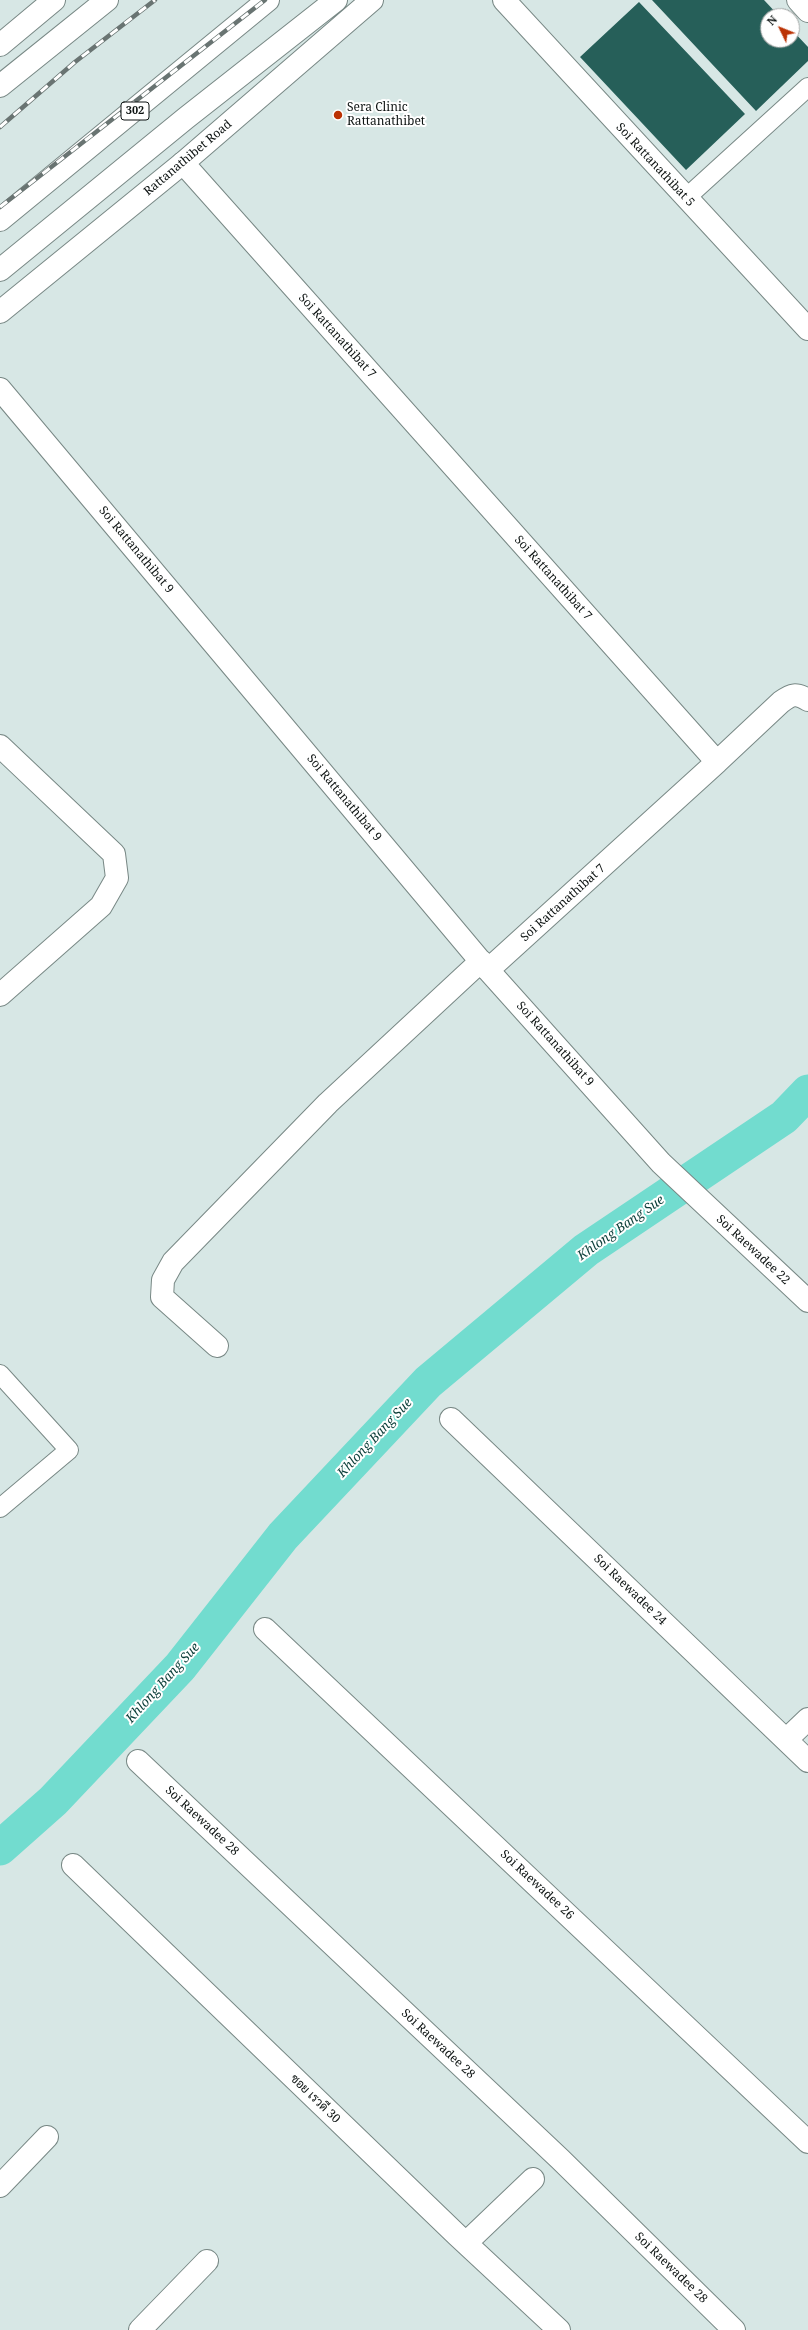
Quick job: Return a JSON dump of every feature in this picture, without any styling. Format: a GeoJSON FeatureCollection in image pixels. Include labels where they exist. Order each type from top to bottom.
{"type":"FeatureCollection","features":[{"type":"Feature","properties":{"kind":"street"},"geometry":{"type":"LineString","coordinates":[[0,44],[54,0]]}},
{"type":"Feature","properties":{"kind":"street"},"geometry":{"type":"LineString","coordinates":[[0,86],[107,0]]}},
{"type":"Feature","properties":{"kind":"street","name":"302"},"geometry":{"type":"LineString","coordinates":[[0,220],[268,0]]}},
{"type":"Feature","properties":{"kind":"street"},"geometry":{"type":"LineString","coordinates":[[0,270],[186,118],[336,0]]}},
{"type":"Feature","properties":{"kind":"street","name":"Rattanathibet Road"},"geometry":{"type":"LineString","coordinates":[[0,312],[183,163],[372,0]]}},
{"type":"Feature","properties":{"kind":"street","name":"Soi Rattanathibat 5"},"geometry":{"type":"LineString","coordinates":[[504,0],[808,329]]}},
{"type":"Feature","properties":{"kind":"street"},"geometry":{"type":"LineString","coordinates":[[798,0],[808,11]]}},
{"type":"Feature","properties":{"kind":"street","name":"Soi Rattanathibat 7"},"geometry":{"type":"LineString","coordinates":[[183,163],[717,762],[328,1103],[173,1262],[163,1280],[162,1297],[217,1346]]}},
{"type":"Feature","properties":{"kind":"street","name":"Soi Rattanathibat 9"},"geometry":{"type":"LineString","coordinates":[[0,388],[485,965],[661,1163],[698,1199]]}},
{"type":"Feature","properties":{"kind":"street"},"geometry":{"type":"LineString","coordinates":[[717,762],[781,702],[792,694],[799,695],[808,700]]}},
{"type":"Feature","properties":{"kind":"street"},"geometry":{"type":"LineString","coordinates":[[0,746],[114,854],[117,878],[101,906],[0,995]]}},
{"type":"Feature","properties":{"kind":"street","name":"Soi Raewadee 22"},"geometry":{"type":"LineString","coordinates":[[698,1199],[808,1301]]}},
{"type":"Feature","properties":{"kind":"street","name":"Soi Raewadee 24"},"geometry":{"type":"LineString","coordinates":[[451,1419],[787,1739],[808,1761]]}},
{"type":"Feature","properties":{"kind":"street","name":"Soi Raewadee 26"},"geometry":{"type":"LineString","coordinates":[[265,1629],[808,2142]]}},
{"type":"Feature","properties":{"kind":"street"},"geometry":{"type":"LineString","coordinates":[[787,1739],[808,1719]]}},
{"type":"Feature","properties":{"kind":"street","name":"Soi Raewadee 28"},"geometry":{"type":"LineString","coordinates":[[138,1760],[560,2159],[734,2330]]}},
{"type":"Feature","properties":{"kind":"street","name":"ซอย เรวดี 30"},"geometry":{"type":"LineString","coordinates":[[73,1865],[466,2243],[559,2330]]}},
{"type":"Feature","properties":{"kind":"street"},"geometry":{"type":"LineString","coordinates":[[0,2186],[47,2137]]}},
{"type":"Feature","properties":{"kind":"street"},"geometry":{"type":"LineString","coordinates":[[466,2243],[533,2179]]}},
{"type":"Feature","properties":{"kind":"street"},"geometry":{"type":"LineString","coordinates":[[140,2330],[207,2262]]}},
{"type":"Feature","properties":{"kind":"lane"},"geometry":{"type":"LineString","coordinates":[[686,198],[808,87]]}},
{"type":"Feature","properties":{"kind":"lane"},"geometry":{"type":"LineString","coordinates":[[0,1374],[69,1450],[0,1508]]}},
{"type":"Feature","properties":{"kind":"building"},"geometry":{"type":"Polygon","coordinates":[[[652,0],[764,0],[772,8],[760,8],[760,48],[800,48],[800,38],[808,47],[808,61],[756,111],[652,0]]]}},
{"type":"Feature","properties":{"kind":"building"},"geometry":{"type":"Polygon","coordinates":[[[639,2],[745,114],[686,170],[580,57],[639,2]]]}},
{"type":"Feature","properties":{"kind":"waterway","name":"Khlong Bang Sue"},"geometry":{"type":"LineString","coordinates":[[0,1848],[53,1801],[180,1667],[283,1536],[428,1382],[586,1250],[784,1117],[808,1092]]}},
{"type":"Feature","properties":{"kind":"railway"},"geometry":{"type":"LineString","coordinates":[[0,127],[75,62],[155,0]]}},
{"type":"Feature","properties":{"kind":"railway"},"geometry":{"type":"LineString","coordinates":[[0,207],[265,0]]}},
{"type":"Feature","properties":{"kind":"place","name":"Sera Clinic Rattanathibet"},"geometry":{"type":"Point","coordinates":[338,115]}}]}
